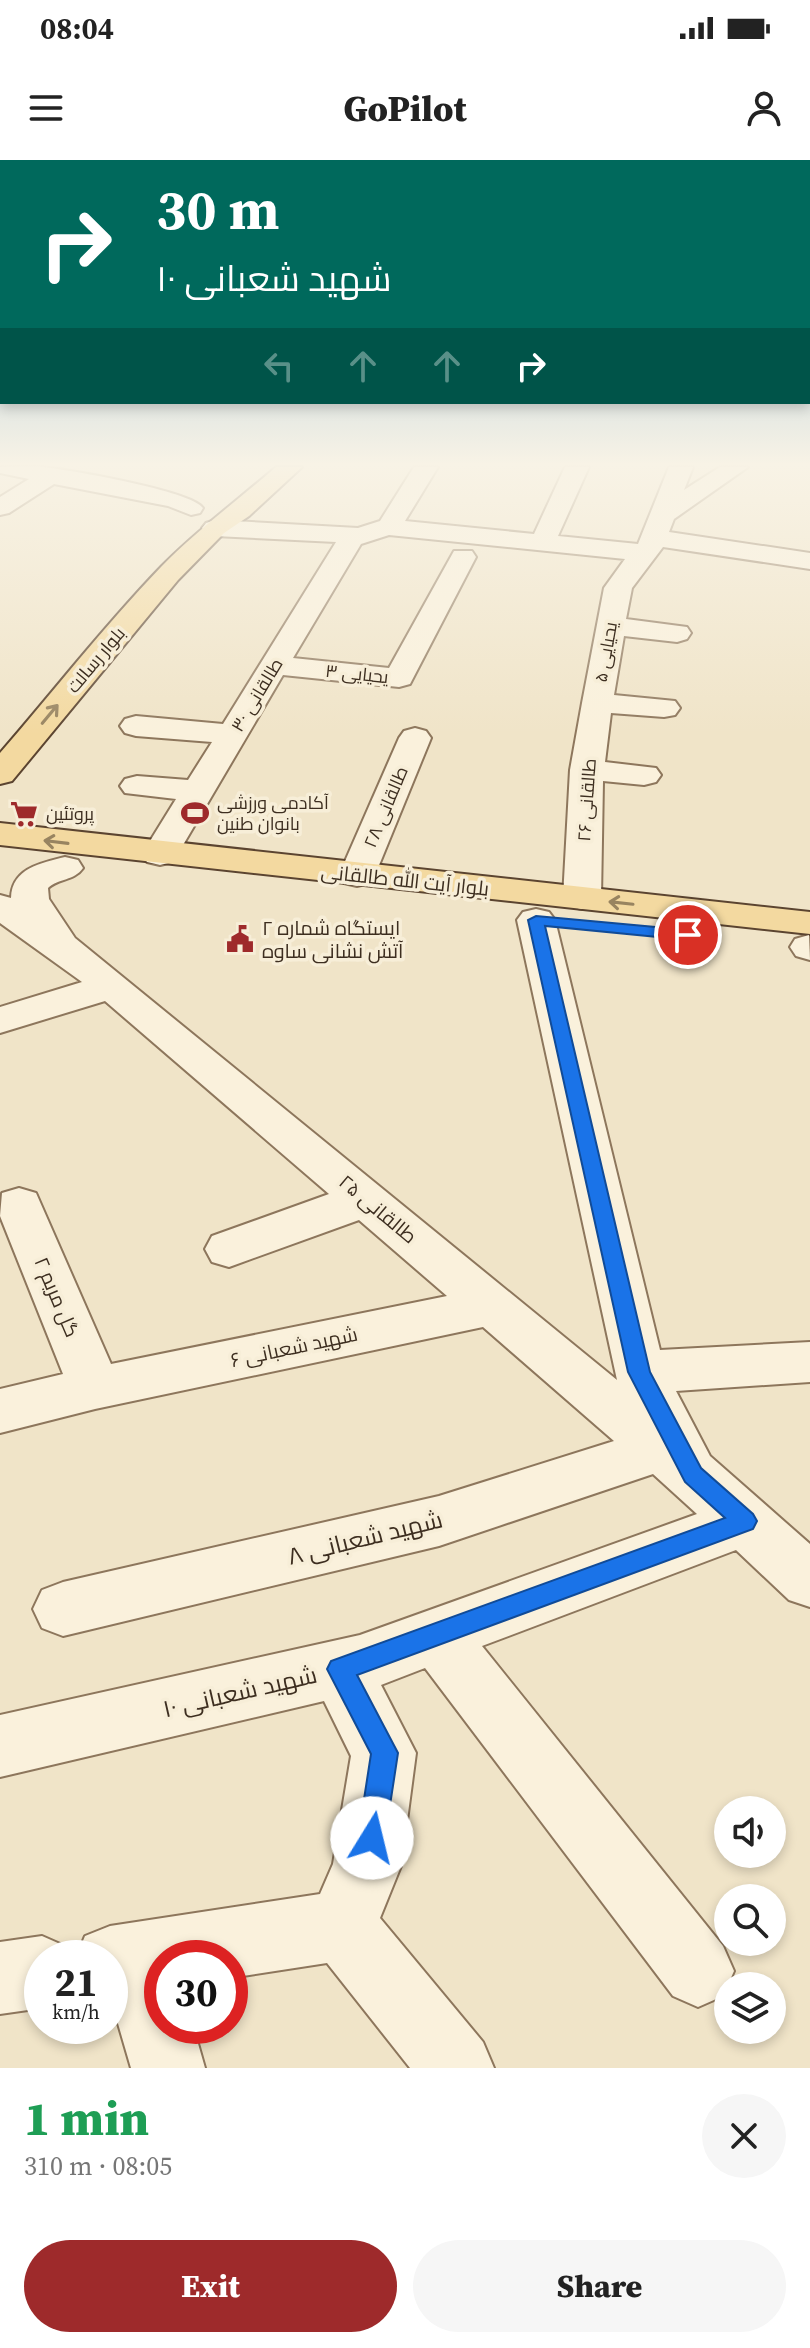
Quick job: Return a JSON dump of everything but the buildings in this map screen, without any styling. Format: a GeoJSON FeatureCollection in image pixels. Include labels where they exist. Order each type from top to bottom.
{"type":"FeatureCollection","features":[{"type":"Feature","properties":{"kind":"main road","name":"بلوار رسالت"},"geometry":{"type":"LineString","coordinates":[[0,736],[156,556]]}},
{"type":"Feature","properties":{"kind":"main road","name":"بلوار رسالت"},"geometry":{"type":"LineString","coordinates":[[0,774],[186,556]]}},
{"type":"Feature","properties":{"kind":"main road","name":"بلوار آیت الله طالقانی"},"geometry":{"type":"LineString","coordinates":[[0,834],[160,854],[254,874],[536,920],[810,947]]}},
{"type":"Feature","properties":{"kind":"main road","name":"بلوار آیت الله طالقانی"},"geometry":{"type":"LineString","coordinates":[[0,861],[65,868],[357,875],[810,923]]}},
{"type":"Feature","properties":{"kind":"street","name":"طالقانی ۳۰"},"geometry":{"type":"LineString","coordinates":[[160,854],[274,665],[345,556]]}},
{"type":"Feature","properties":{"kind":"street"},"geometry":{"type":"LineString","coordinates":[[457,556],[610,579]]}},
{"type":"Feature","properties":{"kind":"street","name":"یحیایی ۵"},"geometry":{"type":"LineString","coordinates":[[597,703],[610,626],[610,579],[635,556]]}},
{"type":"Feature","properties":{"kind":"street"},"geometry":{"type":"LineString","coordinates":[[771,556],[810,561]]}},
{"type":"Feature","properties":{"kind":"street","name":"یحیایی ۳"},"geometry":{"type":"LineString","coordinates":[[274,665],[399,678],[463,557]]}},
{"type":"Feature","properties":{"kind":"street"},"geometry":{"type":"LineString","coordinates":[[610,626],[677,633]]}},
{"type":"Feature","properties":{"kind":"street"},"geometry":{"type":"LineString","coordinates":[[597,703],[664,708]]}},
{"type":"Feature","properties":{"kind":"street","name":"طالقانی ۲۶"},"geometry":{"type":"LineString","coordinates":[[582,898],[587,770],[597,703]]}},
{"type":"Feature","properties":{"kind":"street"},"geometry":{"type":"LineString","coordinates":[[136,726],[233,734]]}},
{"type":"Feature","properties":{"kind":"street","name":"طالقانی ۲۸"},"geometry":{"type":"LineString","coordinates":[[357,875],[415,738]]}},
{"type":"Feature","properties":{"kind":"street"},"geometry":{"type":"LineString","coordinates":[[137,786],[206,779],[251,770]]}},
{"type":"Feature","properties":{"kind":"street"},"geometry":{"type":"LineString","coordinates":[[587,770],[644,775]]}},
{"type":"Feature","properties":{"kind":"street"},"geometry":{"type":"LineString","coordinates":[[61,946],[30,899],[30,885],[40,876],[65,868]]}},
{"type":"Feature","properties":{"kind":"street"},"geometry":{"type":"LineString","coordinates":[[0,906],[61,946]]}},
{"type":"Feature","properties":{"kind":"street"},"geometry":{"type":"LineString","coordinates":[[536,920],[639,1372],[677,1462]]}},
{"type":"Feature","properties":{"kind":"street","name":"طالقانی ۲۵"},"geometry":{"type":"LineString","coordinates":[[61,946],[787,1553]]}},
{"type":"Feature","properties":{"kind":"street"},"geometry":{"type":"LineString","coordinates":[[0,1020],[112,986]]}},
{"type":"Feature","properties":{"kind":"street"},"geometry":{"type":"LineString","coordinates":[[229,1249],[366,1199]]}},
{"type":"Feature","properties":{"kind":"street","name":"گل مریم ۲"},"geometry":{"type":"LineString","coordinates":[[19,1205],[95,1388]]}},
{"type":"Feature","properties":{"kind":"street","name":"شهید شعبانی ۶"},"geometry":{"type":"LineString","coordinates":[[0,1411],[95,1388],[492,1306]]}},
{"type":"Feature","properties":{"kind":"street"},"geometry":{"type":"LineString","coordinates":[[639,1372],[810,1362]]}},
{"type":"Feature","properties":{"kind":"street","name":"شهید شعبانی ۸"},"geometry":{"type":"LineString","coordinates":[[63,1609],[677,1462]]}},
{"type":"Feature","properties":{"kind":"street","name":"شهید شعبانی ۱۰"},"geometry":{"type":"LineString","coordinates":[[0,1746],[340,1669],[437,1636],[787,1553]]}},
{"type":"Feature","properties":{"kind":"street"},"geometry":{"type":"LineString","coordinates":[[437,1636],[698,1971]]}},
{"type":"Feature","properties":{"kind":"street"},"geometry":{"type":"LineString","coordinates":[[340,1669],[384,1753],[367,1866],[342,1926]]}},
{"type":"Feature","properties":{"kind":"street"},"geometry":{"type":"LineString","coordinates":[[128,1958],[342,1926]]}},
{"type":"Feature","properties":{"kind":"street"},"geometry":{"type":"LineString","coordinates":[[342,1926],[457,2068]]}},
{"type":"Feature","properties":{"kind":"street"},"geometry":{"type":"LineString","coordinates":[[128,1969],[168,2068]]}},
{"type":"Feature","properties":{"kind":"street"},"geometry":{"type":"LineString","coordinates":[[0,1978],[24,1975]]}},
{"type":"Feature","properties":{"kind":"place","name":"آکادمی ورزشی بانوان طنین"},"geometry":{"type":"Point","coordinates":[195,813]}},
{"type":"Feature","properties":{"kind":"place","name":"پروتئین"},"geometry":{"type":"Point","coordinates":[24,814]}},
{"type":"Feature","properties":{"kind":"place","name":"ایستگاه شماره ۲ آتش نشانی ساوه"},"geometry":{"type":"Point","coordinates":[240,939]}},
{"type":"Feature","properties":{"kind":"route"},"geometry":{"type":"LineString","coordinates":[[372,1838],[384,1753],[340,1669],[745,1521],[693,1475],[639,1372],[536,920],[688,935]]}}]}
